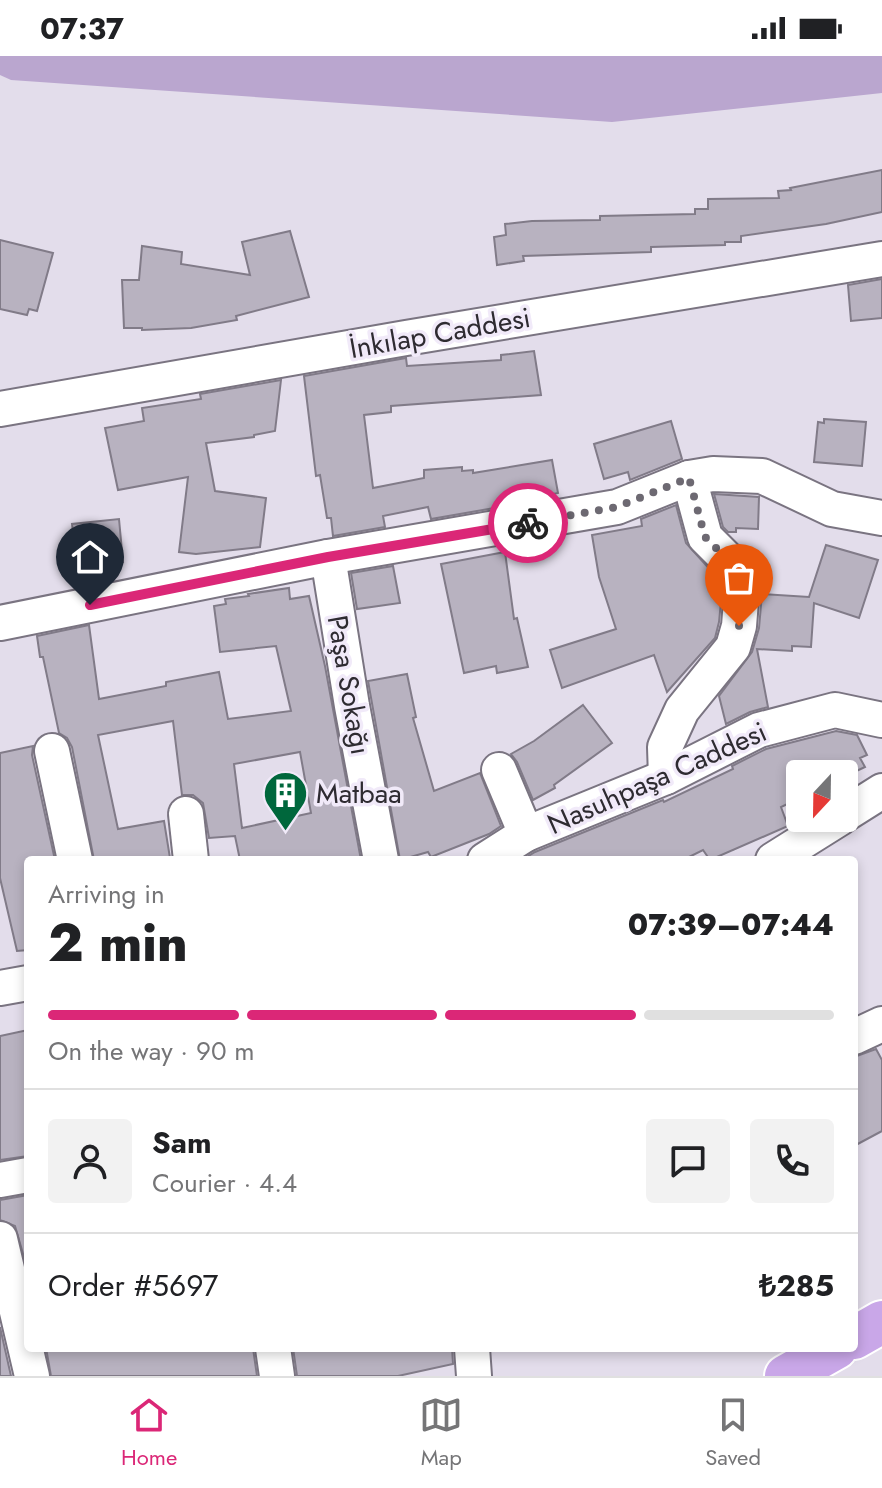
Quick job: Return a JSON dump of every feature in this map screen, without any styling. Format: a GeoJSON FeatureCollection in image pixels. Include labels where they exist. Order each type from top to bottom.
{"type":"FeatureCollection","features":[{"type":"Feature","properties":{"kind":"main road"},"geometry":{"type":"LineString","coordinates":[[858,1336],[882,1322]]}},
{"type":"Feature","properties":{"kind":"main road"},"geometry":{"type":"LineString","coordinates":[[786,1376],[829,1352]]}},
{"type":"Feature","properties":{"kind":"street","name":"İnkılap Caddesi"},"geometry":{"type":"LineString","coordinates":[[0,386],[56,400],[882,259]]}},
{"type":"Feature","properties":{"kind":"street"},"geometry":{"type":"LineString","coordinates":[[0,409],[56,400]]}},
{"type":"Feature","properties":{"kind":"street"},"geometry":{"type":"LineString","coordinates":[[0,623],[328,557],[617,507],[689,478],[713,474],[762,476],[832,509],[882,518]]}},
{"type":"Feature","properties":{"kind":"street"},"geometry":{"type":"LineString","coordinates":[[666,777],[665,747],[682,710],[733,647],[742,588],[731,563],[705,537],[689,478]]}},
{"type":"Feature","properties":{"kind":"street","name":"Paşa Sokağı"},"geometry":{"type":"LineString","coordinates":[[328,557],[380,856]]}},
{"type":"Feature","properties":{"kind":"street","name":"Nasuhpaşa Caddesi"},"geometry":{"type":"LineString","coordinates":[[491,856],[526,834],[666,777],[759,730],[835,710],[882,720]]}},
{"type":"Feature","properties":{"kind":"street"},"geometry":{"type":"LineString","coordinates":[[52,751],[74,856]]}},
{"type":"Feature","properties":{"kind":"street"},"geometry":{"type":"LineString","coordinates":[[499,770],[526,834]]}},
{"type":"Feature","properties":{"kind":"street"},"geometry":{"type":"LineString","coordinates":[[858,807],[882,791]]}},
{"type":"Feature","properties":{"kind":"street"},"geometry":{"type":"LineString","coordinates":[[186,814],[191,856]]}},
{"type":"Feature","properties":{"kind":"street"},"geometry":{"type":"LineString","coordinates":[[779,856],[818,832]]}},
{"type":"Feature","properties":{"kind":"street"},"geometry":{"type":"LineString","coordinates":[[0,988],[24,984]]}},
{"type":"Feature","properties":{"kind":"street"},"geometry":{"type":"LineString","coordinates":[[858,1035],[882,1024]]}},
{"type":"Feature","properties":{"kind":"street"},"geometry":{"type":"LineString","coordinates":[[0,1180],[24,1176]]}},
{"type":"Feature","properties":{"kind":"street"},"geometry":{"type":"LineString","coordinates":[[0,1239],[17,1340],[32,1376]]}},
{"type":"Feature","properties":{"kind":"street"},"geometry":{"type":"LineString","coordinates":[[274,1352],[277,1376]]}},
{"type":"Feature","properties":{"kind":"street"},"geometry":{"type":"LineString","coordinates":[[472,1352],[474,1376]]}},
{"type":"Feature","properties":{"kind":"shaded area"},"geometry":{"type":"Polygon","coordinates":[[[0,56],[882,56],[882,93],[612,122],[11,80],[0,75],[0,56]]]}},
{"type":"Feature","properties":{"kind":"building"},"geometry":{"type":"Polygon","coordinates":[[[882,170],[882,212],[826,224],[741,236],[741,242],[725,242],[725,245],[651,247],[651,252],[523,256],[524,261],[497,265],[494,237],[506,235],[505,224],[600,220],[600,216],[695,214],[695,209],[708,209],[708,199],[779,198],[778,191],[882,170]]]}},
{"type":"Feature","properties":{"kind":"building"},"geometry":{"type":"Polygon","coordinates":[[[290,231],[309,297],[236,316],[237,320],[191,328],[124,328],[122,280],[139,280],[142,246],[182,252],[181,264],[250,275],[242,242],[290,231]]]}},
{"type":"Feature","properties":{"kind":"building"},"geometry":{"type":"Polygon","coordinates":[[[0,240],[53,253],[37,311],[29,309],[27,315],[0,309],[0,240]]]}},
{"type":"Feature","properties":{"kind":"building"},"geometry":{"type":"Polygon","coordinates":[[[882,279],[882,318],[851,321],[848,285],[882,279]]]}},
{"type":"Feature","properties":{"kind":"building"},"geometry":{"type":"Polygon","coordinates":[[[534,351],[541,395],[391,406],[391,412],[364,415],[373,488],[424,478],[424,470],[462,467],[462,471],[473,470],[473,473],[552,460],[558,493],[431,519],[428,507],[383,516],[385,527],[333,536],[320,475],[316,476],[304,376],[406,358],[407,366],[501,360],[501,355],[534,351]]]}},
{"type":"Feature","properties":{"kind":"building"},"geometry":{"type":"Polygon","coordinates":[[[281,380],[275,431],[206,443],[215,491],[266,498],[260,547],[196,554],[179,552],[188,477],[118,490],[105,428],[144,421],[142,408],[201,399],[200,394],[281,380]]]}},
{"type":"Feature","properties":{"kind":"building"},"geometry":{"type":"Polygon","coordinates":[[[824,419],[866,422],[862,466],[814,462],[818,422],[824,423],[824,419]]]}},
{"type":"Feature","properties":{"kind":"building"},"geometry":{"type":"Polygon","coordinates":[[[671,421],[682,459],[630,480],[628,472],[604,479],[594,444],[671,421]]]}},
{"type":"Feature","properties":{"kind":"building"},"geometry":{"type":"Polygon","coordinates":[[[714,494],[759,497],[758,529],[736,528],[736,532],[728,532],[723,527],[714,494]]]}},
{"type":"Feature","properties":{"kind":"building"},"geometry":{"type":"Polygon","coordinates":[[[676,505],[686,543],[714,574],[722,591],[715,638],[667,692],[654,655],[562,688],[550,650],[616,629],[599,577],[592,535],[642,526],[641,519],[676,505]]]}},
{"type":"Feature","properties":{"kind":"building"},"geometry":{"type":"Polygon","coordinates":[[[119,519],[123,562],[77,566],[72,524],[119,519]]]}},
{"type":"Feature","properties":{"kind":"building"},"geometry":{"type":"Polygon","coordinates":[[[826,545],[878,560],[859,618],[814,603],[811,647],[792,646],[792,651],[757,649],[768,707],[726,724],[719,696],[752,652],[759,628],[762,594],[809,597],[826,545]]]}},
{"type":"Feature","properties":{"kind":"building"},"geometry":{"type":"Polygon","coordinates":[[[505,552],[514,619],[517,618],[528,667],[497,673],[496,666],[464,673],[441,564],[505,552]]]}},
{"type":"Feature","properties":{"kind":"building"},"geometry":{"type":"Polygon","coordinates":[[[393,566],[400,603],[357,609],[351,573],[393,566]]]}},
{"type":"Feature","properties":{"kind":"building"},"geometry":{"type":"Polygon","coordinates":[[[289,588],[290,599],[309,596],[360,856],[239,856],[235,836],[209,838],[203,803],[193,795],[182,795],[173,721],[98,735],[118,829],[164,821],[170,856],[93,856],[72,747],[67,738],[59,733],[37,636],[89,625],[99,699],[219,672],[228,719],[291,711],[276,646],[220,652],[214,606],[226,604],[225,599],[289,588]],[[300,752],[234,764],[242,828],[311,813],[300,752]]]}},
{"type":"Feature","properties":{"kind":"building"},"geometry":{"type":"Polygon","coordinates":[[[407,674],[416,717],[413,718],[434,791],[480,773],[501,826],[489,834],[434,856],[428,852],[399,856],[368,681],[407,674]]]}},
{"type":"Feature","properties":{"kind":"building"},"geometry":{"type":"Polygon","coordinates":[[[583,705],[612,743],[554,785],[555,788],[533,800],[511,754],[583,705]]]}},
{"type":"Feature","properties":{"kind":"building"},"geometry":{"type":"Polygon","coordinates":[[[836,731],[857,735],[867,755],[860,758],[865,767],[858,770],[858,760],[786,760],[786,805],[781,807],[786,827],[719,856],[707,856],[703,850],[691,856],[528,856],[664,802],[733,769],[732,766],[766,749],[836,731]]]}},
{"type":"Feature","properties":{"kind":"building"},"geometry":{"type":"Polygon","coordinates":[[[33,746],[32,755],[54,856],[24,856],[24,950],[17,951],[0,878],[0,753],[33,746]]]}},
{"type":"Feature","properties":{"kind":"building"},"geometry":{"type":"Polygon","coordinates":[[[24,1031],[24,1157],[0,1160],[0,1036],[24,1031]]]}},
{"type":"Feature","properties":{"kind":"building"},"geometry":{"type":"Polygon","coordinates":[[[876,1049],[882,1060],[882,1131],[858,1144],[858,1056],[876,1049]]]}},
{"type":"Feature","properties":{"kind":"building"},"geometry":{"type":"Polygon","coordinates":[[[24,1196],[24,1257],[15,1226],[0,1220],[0,1200],[24,1196]]]}},
{"type":"Feature","properties":{"kind":"building"},"geometry":{"type":"Polygon","coordinates":[[[0,1327],[11,1376],[0,1376],[0,1327]]]}},
{"type":"Feature","properties":{"kind":"building"},"geometry":{"type":"Polygon","coordinates":[[[47,1352],[254,1352],[257,1376],[51,1376],[47,1352]]]}},
{"type":"Feature","properties":{"kind":"building"},"geometry":{"type":"Polygon","coordinates":[[[294,1352],[452,1352],[453,1364],[398,1376],[297,1376],[294,1352]]]}},
{"type":"Feature","properties":{"kind":"way so far"},"geometry":{"type":"LineString","coordinates":[[528,523],[617,507],[689,478],[705,537],[731,563],[742,588],[739,626]]}},
{"type":"Feature","properties":{"kind":"place","name":"Matbaa"},"geometry":{"type":"Point","coordinates":[285,832]}},
{"type":"Feature","properties":{"kind":"route"},"geometry":{"type":"LineString","coordinates":[[90,605],[328,557],[528,523]]}}]}
